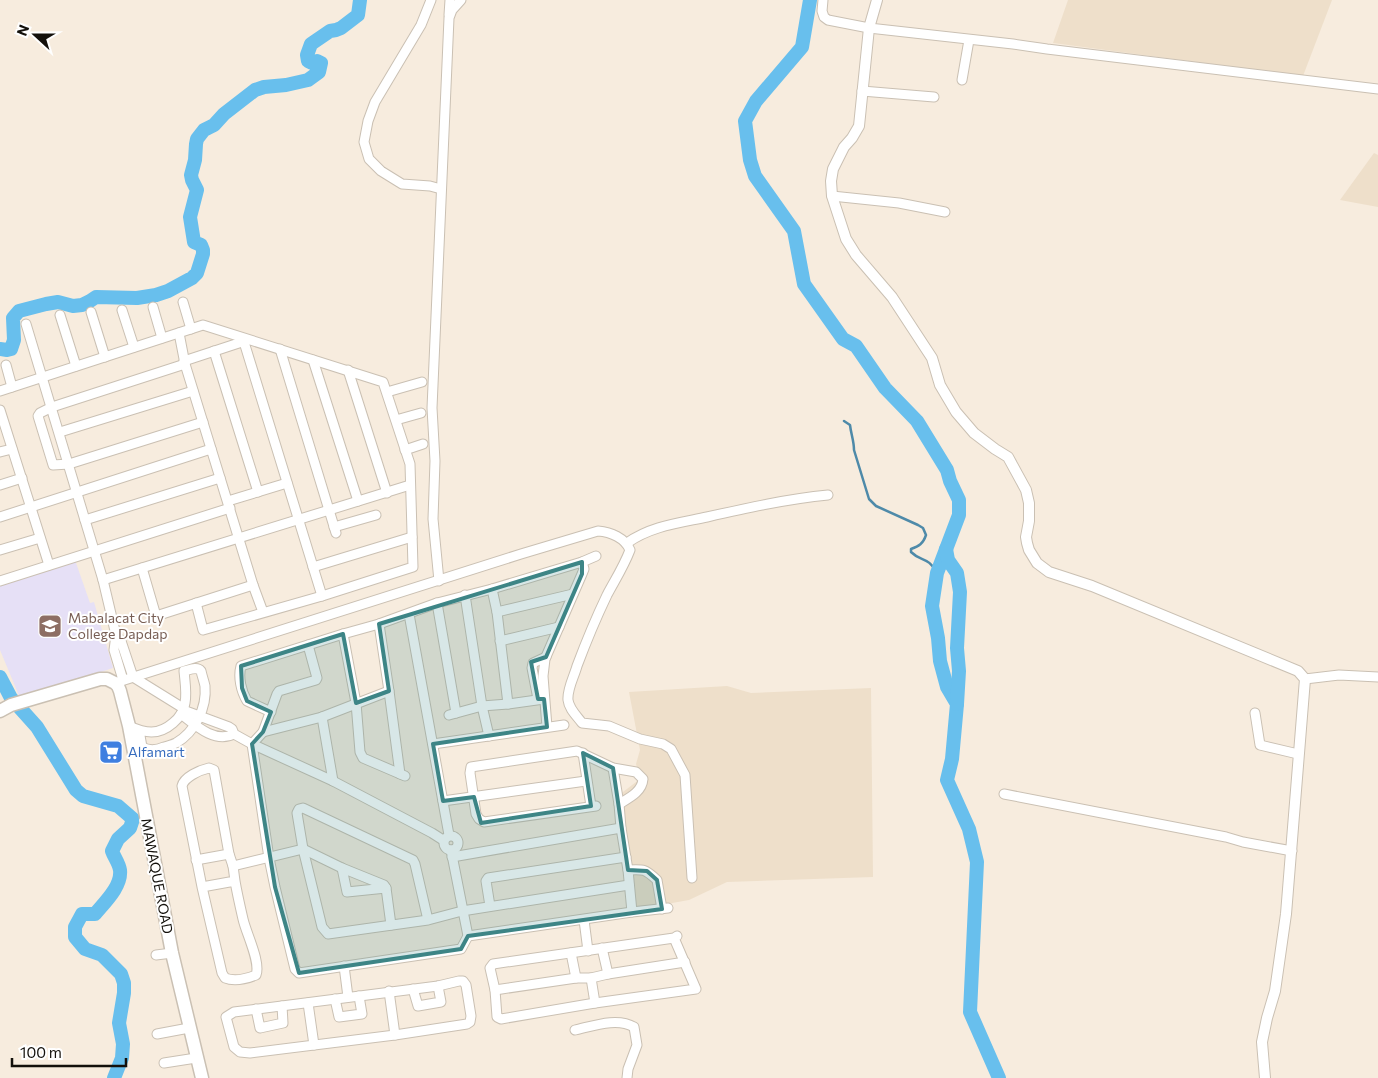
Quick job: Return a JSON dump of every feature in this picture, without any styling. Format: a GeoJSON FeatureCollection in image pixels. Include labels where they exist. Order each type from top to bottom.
{"type":"FeatureCollection","features":[{"type":"Feature","properties":{"kind":"main road"},"geometry":{"type":"LineString","coordinates":[[6,708],[100,679],[115,681]]}},
{"type":"Feature","properties":{"kind":"main road","name":"MAWAQUE ROAD"},"geometry":{"type":"LineString","coordinates":[[115,681],[134,728],[172,953],[202,1078]]}},
{"type":"Feature","properties":{"kind":"street"},"geometry":{"type":"LineString","coordinates":[[431,0],[421,25],[375,102],[368,121],[364,142],[369,159],[381,171],[402,184],[430,186],[441,189]]}},
{"type":"Feature","properties":{"kind":"street"},"geometry":{"type":"LineString","coordinates":[[439,581],[433,520],[435,461],[432,408],[450,0]]}},
{"type":"Feature","properties":{"kind":"street"},"geometry":{"type":"LineString","coordinates":[[449,18],[452,10],[461,0]]}},
{"type":"Feature","properties":{"kind":"street"},"geometry":{"type":"LineString","coordinates":[[823,0],[822,11],[824,17],[828,20],[868,28],[1378,89]]}},
{"type":"Feature","properties":{"kind":"street"},"geometry":{"type":"LineString","coordinates":[[877,0],[868,28],[860,126],[844,147],[833,169],[831,181],[832,196],[846,239],[856,255],[892,297],[932,358],[940,385],[956,412],[974,433],[1008,457],[1026,490],[1029,503],[1029,521],[1026,537],[1029,550],[1037,563],[1049,572],[1092,586],[1298,671],[1305,678]]}},
{"type":"Feature","properties":{"kind":"street"},"geometry":{"type":"LineString","coordinates":[[962,80],[969,40]]}},
{"type":"Feature","properties":{"kind":"street"},"geometry":{"type":"LineString","coordinates":[[862,90],[934,97]]}},
{"type":"Feature","properties":{"kind":"street"},"geometry":{"type":"LineString","coordinates":[[832,196],[899,203],[945,212]]}},
{"type":"Feature","properties":{"kind":"street"},"geometry":{"type":"LineString","coordinates":[[183,302],[191,329]]}},
{"type":"Feature","properties":{"kind":"street"},"geometry":{"type":"LineString","coordinates":[[153,307],[162,338]]}},
{"type":"Feature","properties":{"kind":"street"},"geometry":{"type":"LineString","coordinates":[[122,310],[134,348]]}},
{"type":"Feature","properties":{"kind":"street"},"geometry":{"type":"LineString","coordinates":[[91,312],[105,357]]}},
{"type":"Feature","properties":{"kind":"street"},"geometry":{"type":"LineString","coordinates":[[60,315],[76,366]]}},
{"type":"Feature","properties":{"kind":"street"},"geometry":{"type":"LineString","coordinates":[[26,324],[103,580],[116,635],[114,650],[117,660],[115,681],[182,662],[520,554],[598,531],[606,532],[627,543],[630,550],[625,564],[600,609],[587,640],[571,684],[568,702],[582,723],[609,726],[640,739],[663,744],[671,749],[685,775],[692,878]]}},
{"type":"Feature","properties":{"kind":"street"},"geometry":{"type":"LineString","coordinates":[[0,391],[203,325],[247,341],[280,349],[384,382],[410,464],[413,567],[322,596],[203,630],[196,603]]}},
{"type":"Feature","properties":{"kind":"street"},"geometry":{"type":"LineString","coordinates":[[179,333],[193,391],[263,612]]}},
{"type":"Feature","properties":{"kind":"street"},"geometry":{"type":"LineString","coordinates":[[203,422],[69,464],[54,465],[38,416],[52,407],[247,341]]}},
{"type":"Feature","properties":{"kind":"street"},"geometry":{"type":"LineString","coordinates":[[247,341],[287,483],[322,596]]}},
{"type":"Feature","properties":{"kind":"street"},"geometry":{"type":"LineString","coordinates":[[280,349],[335,530],[376,515]]}},
{"type":"Feature","properties":{"kind":"street"},"geometry":{"type":"LineString","coordinates":[[214,351],[258,492]]}},
{"type":"Feature","properties":{"kind":"street"},"geometry":{"type":"LineString","coordinates":[[313,360],[358,501]]}},
{"type":"Feature","properties":{"kind":"street"},"geometry":{"type":"LineString","coordinates":[[6,365],[12,388]]}},
{"type":"Feature","properties":{"kind":"street"},"geometry":{"type":"LineString","coordinates":[[348,370],[387,492]]}},
{"type":"Feature","properties":{"kind":"street"},"geometry":{"type":"LineString","coordinates":[[387,392],[422,382]]}},
{"type":"Feature","properties":{"kind":"street"},"geometry":{"type":"LineString","coordinates":[[60,432],[193,391]]}},
{"type":"Feature","properties":{"kind":"street"},"geometry":{"type":"LineString","coordinates":[[0,410],[2,422],[22,478],[49,565]]}},
{"type":"Feature","properties":{"kind":"street"},"geometry":{"type":"LineString","coordinates":[[396,420],[421,413]]}},
{"type":"Feature","properties":{"kind":"street"},"geometry":{"type":"LineString","coordinates":[[405,450],[423,444]]}},
{"type":"Feature","properties":{"kind":"street"},"geometry":{"type":"LineString","coordinates":[[0,452],[12,449]]}},
{"type":"Feature","properties":{"kind":"street"},"geometry":{"type":"LineString","coordinates":[[0,517],[211,449]]}},
{"type":"Feature","properties":{"kind":"street"},"geometry":{"type":"LineString","coordinates":[[0,485],[22,478]]}},
{"type":"Feature","properties":{"kind":"street"},"geometry":{"type":"LineString","coordinates":[[85,520],[220,478]]}},
{"type":"Feature","properties":{"kind":"street"},"geometry":{"type":"LineString","coordinates":[[0,581],[229,505],[258,492],[287,483]]}},
{"type":"Feature","properties":{"kind":"street"},"geometry":{"type":"LineString","coordinates":[[103,580],[410,485]]}},
{"type":"Feature","properties":{"kind":"street"},"geometry":{"type":"LineString","coordinates":[[627,543],[638,535],[656,528],[796,498],[828,495]]}},
{"type":"Feature","properties":{"kind":"street"},"geometry":{"type":"LineString","coordinates":[[313,568],[412,537]]}},
{"type":"Feature","properties":{"kind":"street"},"geometry":{"type":"LineString","coordinates":[[0,550],[40,538]]}},
{"type":"Feature","properties":{"kind":"street"},"geometry":{"type":"LineString","coordinates":[[271,712],[247,701],[242,688],[241,666],[379,624],[438,603],[492,589],[596,556]]}},
{"type":"Feature","properties":{"kind":"street"},"geometry":{"type":"LineString","coordinates":[[547,727],[541,699],[546,657],[584,569],[582,562]]}},
{"type":"Feature","properties":{"kind":"street"},"geometry":{"type":"LineString","coordinates":[[142,568],[156,616],[254,585]]}},
{"type":"Feature","properties":{"kind":"street"},"geometry":{"type":"LineString","coordinates":[[492,589],[497,612],[508,704]]}},
{"type":"Feature","properties":{"kind":"street"},"geometry":{"type":"LineString","coordinates":[[497,612],[574,594]]}},
{"type":"Feature","properties":{"kind":"street"},"geometry":{"type":"LineString","coordinates":[[465,595],[482,706],[489,736]]}},
{"type":"Feature","properties":{"kind":"street"},"geometry":{"type":"LineString","coordinates":[[438,603],[452,714],[482,706],[541,699]]}},
{"type":"Feature","properties":{"kind":"street"},"geometry":{"type":"LineString","coordinates":[[409,614],[443,801],[446,838]]}},
{"type":"Feature","properties":{"kind":"street"},"geometry":{"type":"LineString","coordinates":[[343,634],[356,703],[360,752],[363,758],[402,775],[379,624]]}},
{"type":"Feature","properties":{"kind":"street"},"geometry":{"type":"LineString","coordinates":[[500,642],[559,627]]}},
{"type":"Feature","properties":{"kind":"street"},"geometry":{"type":"LineString","coordinates":[[116,635],[122,642],[132,677],[182,711],[198,720],[229,727],[234,734],[252,744],[333,781],[432,833],[446,838],[454,836],[458,842],[457,847],[451,853]]}},
{"type":"Feature","properties":{"kind":"street"},"geometry":{"type":"LineString","coordinates":[[252,744],[263,732],[279,691],[316,680],[308,645]]}},
{"type":"Feature","properties":{"kind":"street"},"geometry":{"type":"LineString","coordinates":[[117,660],[126,657]]}},
{"type":"Feature","properties":{"kind":"street"},"geometry":{"type":"LineString","coordinates":[[134,728],[155,732],[166,729],[176,721],[182,711],[186,693],[182,662]]}},
{"type":"Feature","properties":{"kind":"street"},"geometry":{"type":"LineString","coordinates":[[134,728],[144,749],[156,750],[176,744],[198,720],[205,686],[201,670],[197,668],[184,671]]}},
{"type":"Feature","properties":{"kind":"street"},"geometry":{"type":"LineString","coordinates":[[1305,678],[1339,675],[1378,677]]}},
{"type":"Feature","properties":{"kind":"street"},"geometry":{"type":"LineString","coordinates":[[1264,1078],[1262,1042],[1275,991],[1286,914],[1305,678]]}},
{"type":"Feature","properties":{"kind":"street"},"geometry":{"type":"LineString","coordinates":[[263,732],[322,717],[389,691]]}},
{"type":"Feature","properties":{"kind":"street"},"geometry":{"type":"LineString","coordinates":[[1255,713],[1260,745],[1298,754]]}},
{"type":"Feature","properties":{"kind":"street"},"geometry":{"type":"LineString","coordinates":[[322,717],[333,781]]}},
{"type":"Feature","properties":{"kind":"street"},"geometry":{"type":"LineString","coordinates":[[433,744],[564,725]]}},
{"type":"Feature","properties":{"kind":"street"},"geometry":{"type":"LineString","coordinates":[[252,744],[269,858],[295,969],[299,973],[461,949],[468,936],[451,853]]}},
{"type":"Feature","properties":{"kind":"street"},"geometry":{"type":"LineString","coordinates":[[583,753],[586,780],[594,806],[484,822],[479,819],[476,814],[470,773],[472,768],[571,751],[583,753],[613,768],[636,772],[643,779],[640,788],[634,795],[619,804]]}},
{"type":"Feature","properties":{"kind":"street"},"geometry":{"type":"LineString","coordinates":[[209,768],[214,770],[230,854],[243,921],[258,970],[256,975],[240,980],[230,980],[225,978],[222,973],[196,860],[182,786],[185,779],[209,768]]}},
{"type":"Feature","properties":{"kind":"street"},"geometry":{"type":"LineString","coordinates":[[613,768],[628,870],[632,912]]}},
{"type":"Feature","properties":{"kind":"street"},"geometry":{"type":"LineString","coordinates":[[443,801],[586,780]]}},
{"type":"Feature","properties":{"kind":"street"},"geometry":{"type":"LineString","coordinates":[[1004,794],[1292,851]]}},
{"type":"Feature","properties":{"kind":"street"},"geometry":{"type":"LineString","coordinates":[[428,920],[416,864],[412,860],[303,808],[299,809],[297,812],[303,850],[322,927],[325,933],[328,934],[428,920],[490,906],[629,885]]}},
{"type":"Feature","properties":{"kind":"street"},"geometry":{"type":"LineString","coordinates":[[451,853],[621,828]]}},
{"type":"Feature","properties":{"kind":"street"},"geometry":{"type":"LineString","coordinates":[[233,866],[303,850],[382,884],[386,888],[392,925]]}},
{"type":"Feature","properties":{"kind":"street"},"geometry":{"type":"LineString","coordinates":[[196,860],[230,854]]}},
{"type":"Feature","properties":{"kind":"street"},"geometry":{"type":"LineString","coordinates":[[490,906],[486,881],[488,878],[626,857]]}},
{"type":"Feature","properties":{"kind":"street"},"geometry":{"type":"LineString","coordinates":[[342,868],[348,895],[386,888]]}},
{"type":"Feature","properties":{"kind":"street"},"geometry":{"type":"LineString","coordinates":[[468,936],[632,912],[665,909],[657,880],[647,871],[641,869],[628,870]]}},
{"type":"Feature","properties":{"kind":"street"},"geometry":{"type":"LineString","coordinates":[[202,887],[235,881]]}},
{"type":"Feature","properties":{"kind":"street"},"geometry":{"type":"LineString","coordinates":[[584,920],[588,950]]}},
{"type":"Feature","properties":{"kind":"street"},"geometry":{"type":"LineString","coordinates":[[676,937],[696,989],[595,1003],[501,1019],[497,1017],[495,990],[490,968],[493,964],[602,948],[676,937]]}},
{"type":"Feature","properties":{"kind":"street"},"geometry":{"type":"LineString","coordinates":[[602,948],[608,974]]}},
{"type":"Feature","properties":{"kind":"street"},"geometry":{"type":"LineString","coordinates":[[156,954],[172,953]]}},
{"type":"Feature","properties":{"kind":"street"},"geometry":{"type":"LineString","coordinates":[[571,953],[576,978]]}},
{"type":"Feature","properties":{"kind":"street"},"geometry":{"type":"LineString","coordinates":[[495,990],[576,978],[592,978],[685,962]]}},
{"type":"Feature","properties":{"kind":"street"},"geometry":{"type":"LineString","coordinates":[[344,966],[348,997]]}},
{"type":"Feature","properties":{"kind":"street"},"geometry":{"type":"LineString","coordinates":[[592,978],[595,1003]]}},
{"type":"Feature","properties":{"kind":"street"},"geometry":{"type":"LineString","coordinates":[[463,981],[466,985],[470,1022],[395,1035],[250,1053],[240,1052],[234,1047],[226,1017],[234,1012],[348,997],[438,986],[463,981]]}},
{"type":"Feature","properties":{"kind":"street"},"geometry":{"type":"LineString","coordinates":[[413,989],[418,1006],[441,1002],[438,986]]}},
{"type":"Feature","properties":{"kind":"street"},"geometry":{"type":"LineString","coordinates":[[389,991],[395,1035]]}},
{"type":"Feature","properties":{"kind":"street"},"geometry":{"type":"LineString","coordinates":[[335,1000],[339,1018],[362,1014],[359,996]]}},
{"type":"Feature","properties":{"kind":"street"},"geometry":{"type":"LineString","coordinates":[[308,1003],[314,1045]]}},
{"type":"Feature","properties":{"kind":"street"},"geometry":{"type":"LineString","coordinates":[[256,1009],[260,1028],[283,1023],[282,1006]]}},
{"type":"Feature","properties":{"kind":"street"},"geometry":{"type":"LineString","coordinates":[[575,1030],[608,1023],[630,1024],[634,1027],[637,1045],[628,1069],[627,1078]]}},
{"type":"Feature","properties":{"kind":"street"},"geometry":{"type":"LineString","coordinates":[[157,1034],[189,1028]]}},
{"type":"Feature","properties":{"kind":"street"},"geometry":{"type":"LineString","coordinates":[[164,1063],[196,1058]]}},
{"type":"Feature","properties":{"kind":"highlighted area"},"geometry":{"type":"Polygon","coordinates":[[[582,562],[582,574],[546,657],[531,662],[538,699],[544,699],[547,727],[433,744],[443,801],[474,797],[481,823],[591,806],[583,753],[613,768],[628,870],[647,871],[657,880],[662,909],[468,936],[461,949],[299,973],[275,887],[252,744],[263,732],[271,712],[247,701],[242,688],[241,666],[343,634],[356,703],[389,691],[379,624],[582,562]]]}},
{"type":"Feature","properties":{"kind":"shaded area"},"geometry":{"type":"Polygon","coordinates":[[[1068,0],[1332,0],[1303,76],[1053,43],[1068,0]]]}},
{"type":"Feature","properties":{"kind":"shaded area"},"geometry":{"type":"Polygon","coordinates":[[[1374,153],[1378,155],[1378,207],[1340,200],[1374,153]]]}},
{"type":"Feature","properties":{"kind":"shaded area","name":"Mabalacat City College Dapdap"},"geometry":{"type":"Polygon","coordinates":[[[75,560],[90,603],[94,602],[113,668],[20,698],[0,650],[0,585],[75,560]]]}},
{"type":"Feature","properties":{"kind":"shaded area"},"geometry":{"type":"Polygon","coordinates":[[[727,686],[751,693],[871,688],[873,877],[727,882],[689,900],[633,910],[619,795],[640,779],[636,764],[640,750],[629,692],[727,686]]]}},
{"type":"Feature","properties":{"kind":"waterway"},"geometry":{"type":"LineString","coordinates":[[0,349],[11,349],[14,340],[13,318],[19,311],[58,302],[73,306],[82,305],[96,297],[137,298],[156,295],[168,291],[192,278],[197,273],[203,254],[201,245],[194,242],[190,217],[197,190],[191,175],[197,139],[204,130],[214,125],[224,114],[255,90],[308,80],[319,72],[321,63],[308,61],[307,55],[311,44],[330,31],[341,28],[358,15],[360,0]]}},
{"type":"Feature","properties":{"kind":"waterway"},"geometry":{"type":"LineString","coordinates":[[810,0],[802,47],[756,101],[745,121],[750,160],[755,176],[794,231],[804,284],[843,339],[856,346],[885,388],[917,421],[947,470],[959,500],[959,515],[937,573],[932,606],[940,661],[947,687],[957,704],[952,759],[947,780],[969,829],[977,862],[970,1012],[999,1078]]}},
{"type":"Feature","properties":{"kind":"waterway"},"geometry":{"type":"LineString","coordinates":[[844,421],[850,425],[854,450],[869,499],[876,506],[923,528],[926,535],[924,541],[911,549],[911,552],[931,564],[937,573]]}},
{"type":"Feature","properties":{"kind":"waterway"},"geometry":{"type":"LineString","coordinates":[[946,549],[948,560],[957,573],[960,592],[957,704]]}},
{"type":"Feature","properties":{"kind":"waterway"},"geometry":{"type":"LineString","coordinates":[[0,677],[11,698],[37,727],[76,790],[83,796],[118,806],[133,819],[130,828],[118,839],[112,851],[120,870],[116,888],[95,914],[82,914],[75,927],[75,937],[85,949],[102,955],[121,974],[124,983],[119,1023],[123,1044],[122,1058],[114,1078]]}},
{"type":"Feature","properties":{"kind":"place","name":"Mabalacat City College Dapdap"},"geometry":{"type":"Point","coordinates":[50,626]}},
{"type":"Feature","properties":{"kind":"place","name":"Alfamart"},"geometry":{"type":"Point","coordinates":[111,752]}}]}
